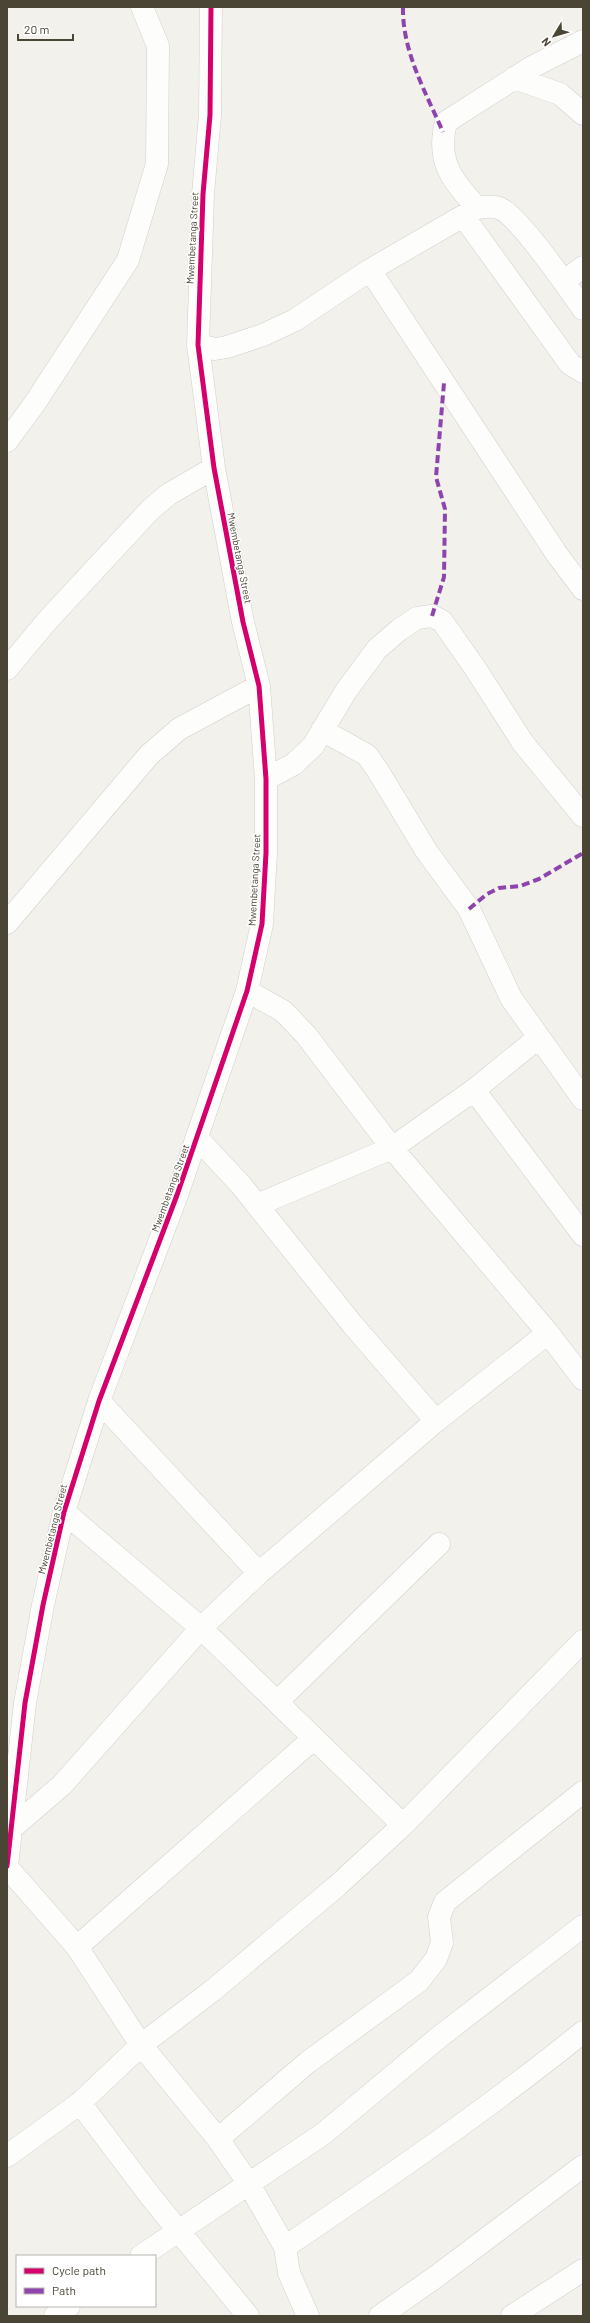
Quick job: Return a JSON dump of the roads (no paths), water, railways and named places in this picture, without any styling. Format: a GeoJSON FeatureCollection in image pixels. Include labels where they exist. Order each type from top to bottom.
{"type":"FeatureCollection","features":[{"type":"Feature","properties":{"kind":"street"},"geometry":{"type":"LineString","coordinates":[[7,441],[35,403],[128,260],[157,164],[158,46],[142,7]]}},
{"type":"Feature","properties":{"kind":"street","name":"Mwembetanga Street"},"geometry":{"type":"LineString","coordinates":[[7,1867],[25,1703],[43,1605],[64,1512],[99,1401],[198,1138],[247,991],[262,924],[266,853],[266,779],[259,686],[243,622],[214,468],[198,345],[203,194],[210,115],[211,7]]}},
{"type":"Feature","properties":{"kind":"street"},"geometry":{"type":"LineString","coordinates":[[583,40],[514,78],[446,122],[443,148],[449,172],[470,212],[570,364],[583,372]]}},
{"type":"Feature","properties":{"kind":"street"},"geometry":{"type":"LineString","coordinates":[[514,78],[560,94],[583,114]]}},
{"type":"Feature","properties":{"kind":"street"},"geometry":{"type":"LineString","coordinates":[[198,345],[215,349],[221,348],[263,335],[295,320],[370,270],[470,212],[493,206],[510,215],[564,281],[583,309]]}},
{"type":"Feature","properties":{"kind":"street"},"geometry":{"type":"LineString","coordinates":[[564,281],[583,267]]}},
{"type":"Feature","properties":{"kind":"street"},"geometry":{"type":"LineString","coordinates":[[370,270],[556,553],[583,589]]}},
{"type":"Feature","properties":{"kind":"street"},"geometry":{"type":"LineString","coordinates":[[7,669],[47,621],[150,510],[169,494],[214,468]]}},
{"type":"Feature","properties":{"kind":"street"},"geometry":{"type":"LineString","coordinates":[[266,779],[294,764],[312,746],[346,692],[377,649],[398,630],[417,618],[432,616],[442,621],[475,668],[522,743],[583,816]]}},
{"type":"Feature","properties":{"kind":"street"},"geometry":{"type":"LineString","coordinates":[[7,923],[149,755],[179,729],[259,686]]}},
{"type":"Feature","properties":{"kind":"street"},"geometry":{"type":"LineString","coordinates":[[322,730],[367,755],[375,766],[427,852],[469,908],[511,998],[538,1038],[583,1099]]}},
{"type":"Feature","properties":{"kind":"street"},"geometry":{"type":"LineString","coordinates":[[247,991],[283,1011],[306,1035],[392,1148],[548,1333],[583,1379]]}},
{"type":"Feature","properties":{"kind":"street"},"geometry":{"type":"LineString","coordinates":[[257,1205],[392,1148],[474,1090],[538,1038]]}},
{"type":"Feature","properties":{"kind":"street"},"geometry":{"type":"LineString","coordinates":[[474,1090],[583,1235]]}},
{"type":"Feature","properties":{"kind":"street"},"geometry":{"type":"LineString","coordinates":[[198,1138],[257,1205],[352,1324],[436,1421]]}},
{"type":"Feature","properties":{"kind":"street"},"geometry":{"type":"LineString","coordinates":[[12,1828],[62,1785],[201,1628],[259,1573],[436,1421],[548,1333]]}},
{"type":"Feature","properties":{"kind":"street"},"geometry":{"type":"LineString","coordinates":[[99,1401],[259,1573]]}},
{"type":"Feature","properties":{"kind":"street"},"geometry":{"type":"LineString","coordinates":[[64,1512],[201,1628],[313,1739],[403,1825]]}},
{"type":"Feature","properties":{"kind":"street"},"geometry":{"type":"LineString","coordinates":[[277,1702],[439,1544]]}},
{"type":"Feature","properties":{"kind":"street"},"geometry":{"type":"LineString","coordinates":[[7,2156],[80,2103],[141,2046],[212,1991],[296,1921],[403,1825],[583,1641]]}},
{"type":"Feature","properties":{"kind":"street"},"geometry":{"type":"LineString","coordinates":[[78,1947],[313,1739]]}},
{"type":"Feature","properties":{"kind":"street"},"geometry":{"type":"LineString","coordinates":[[218,2140],[308,2062],[419,1981],[436,1959],[442,1943],[439,1917],[445,1902],[583,1792]]}},
{"type":"Feature","properties":{"kind":"street"},"geometry":{"type":"LineString","coordinates":[[7,1867],[78,1947],[141,2046],[218,2140],[249,2184],[285,2247],[289,2273],[308,2316]]}},
{"type":"Feature","properties":{"kind":"street"},"geometry":{"type":"LineString","coordinates":[[142,2255],[323,2134],[438,2038],[583,1926]]}},
{"type":"Feature","properties":{"kind":"street"},"geometry":{"type":"LineString","coordinates":[[285,2247],[461,2126],[519,2084],[583,2032]]}},
{"type":"Feature","properties":{"kind":"street"},"geometry":{"type":"LineString","coordinates":[[80,2103],[151,2197],[248,2316]]}},
{"type":"Feature","properties":{"kind":"street"},"geometry":{"type":"LineString","coordinates":[[380,2316],[437,2276],[583,2166]]}},
{"type":"Feature","properties":{"kind":"street"},"geometry":{"type":"LineString","coordinates":[[512,2316],[583,2270]]}},
{"type":"Feature","properties":{"kind":"street"},"geometry":{"type":"LineString","coordinates":[[55,2316],[68,2307]]}}]}
